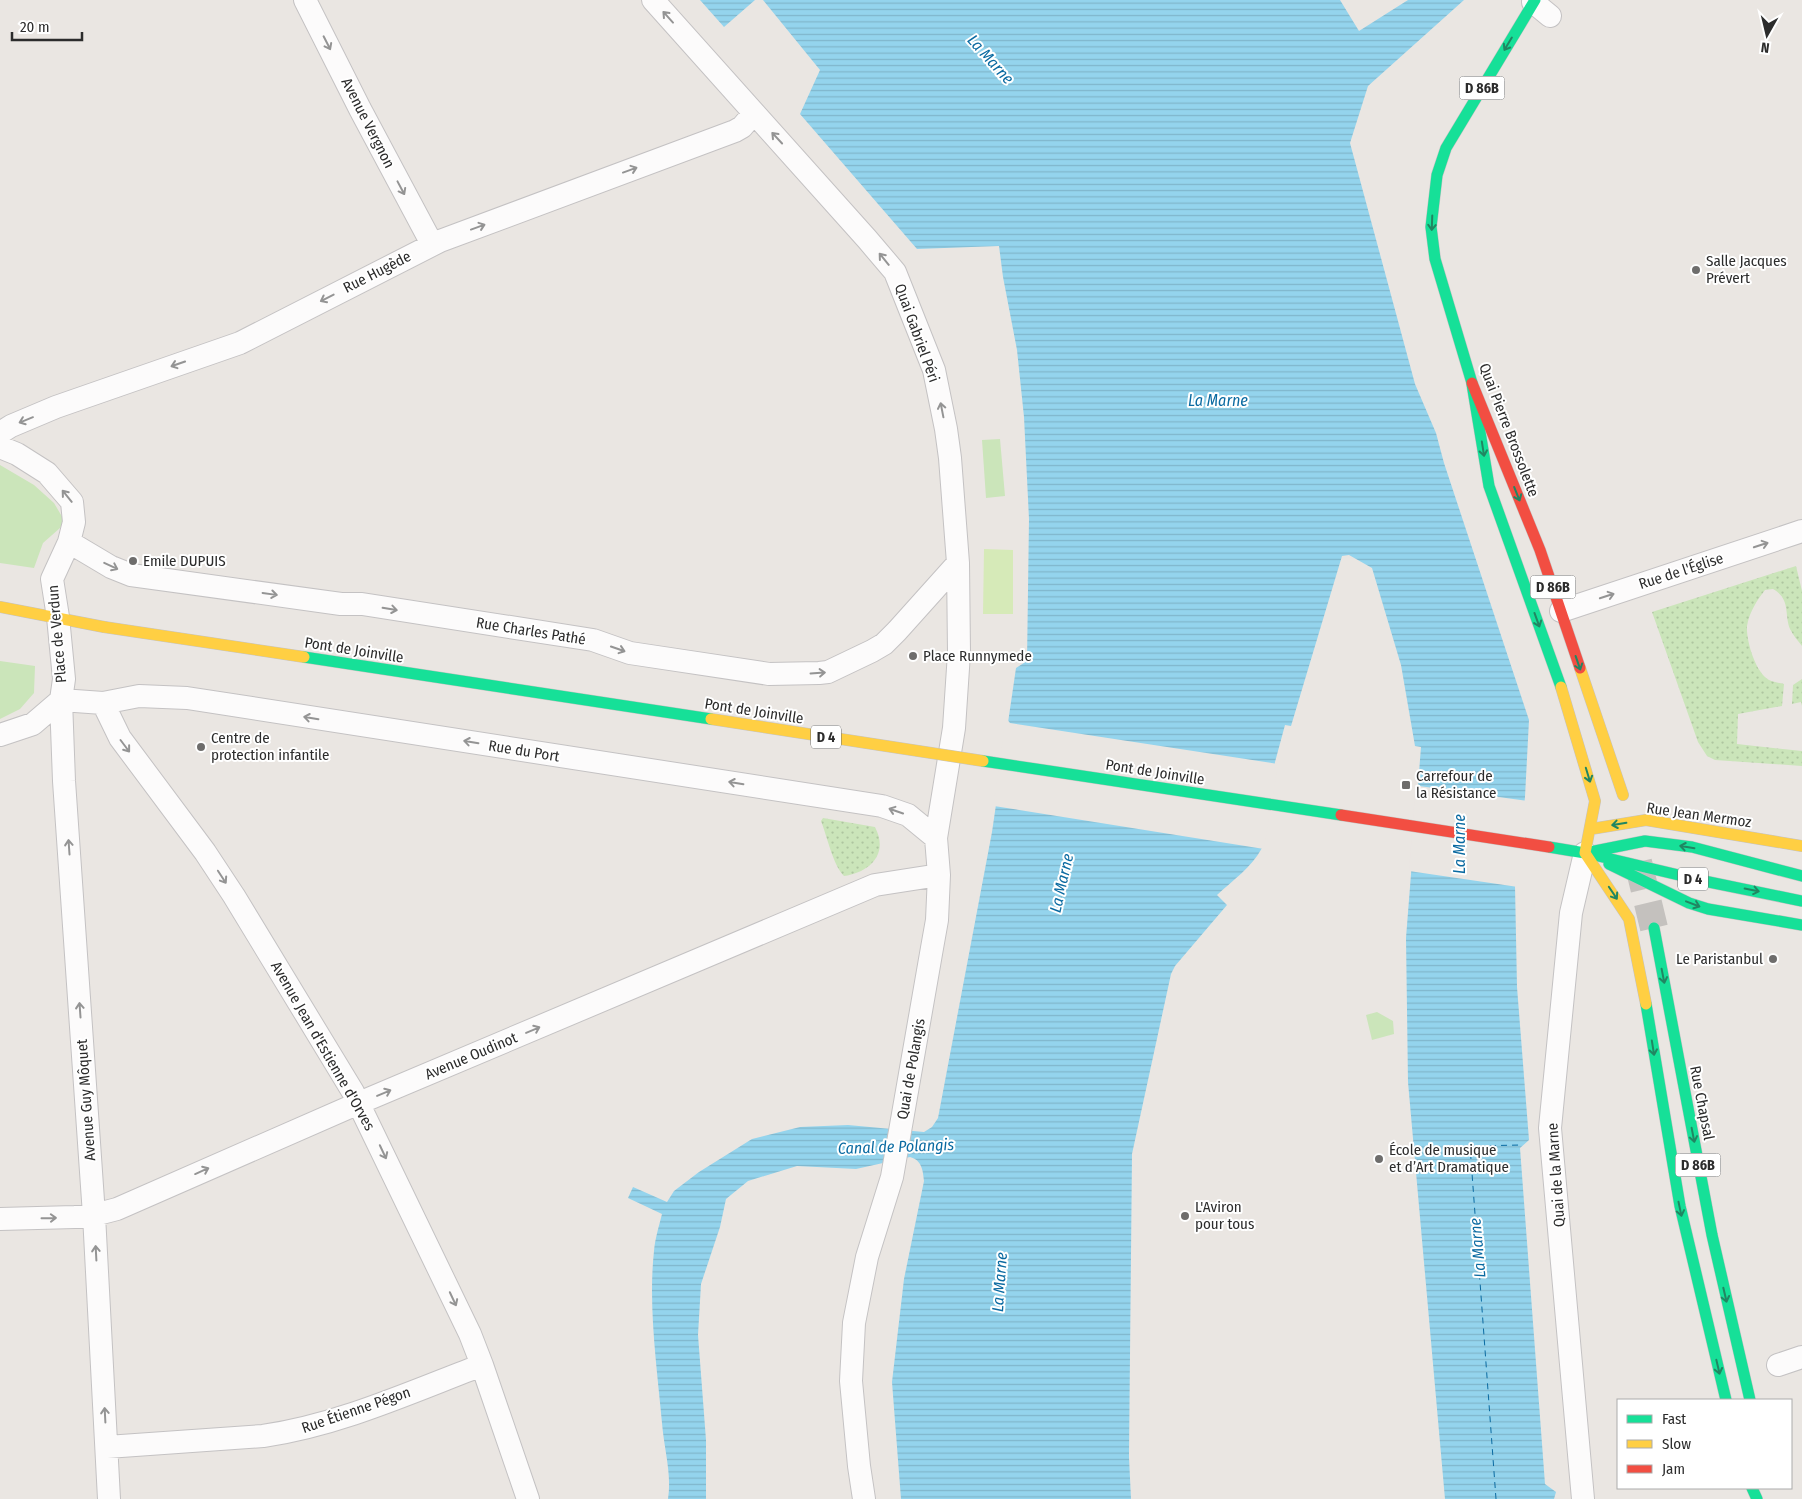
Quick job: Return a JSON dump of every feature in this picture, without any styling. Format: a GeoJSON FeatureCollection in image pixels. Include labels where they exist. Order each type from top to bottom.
{"type":"FeatureCollection","features":[{"type":"Feature","properties":{"kind":"main road","name":"Quai Pierre Brossolette"},"geometry":{"type":"LineString","coordinates":[[1533,7],[1446,148],[1436,175],[1431,227],[1435,259],[1472,384],[1540,550],[1623,795]]}},
{"type":"Feature","properties":{"kind":"main road"},"geometry":{"type":"LineString","coordinates":[[1472,384],[1489,486],[1564,696],[1595,801],[1585,853],[1630,918],[1680,1206],[1726,1399]]}},
{"type":"Feature","properties":{"kind":"main road","name":"D 4"},"geometry":{"type":"LineString","coordinates":[[0,607],[58,617]]}},
{"type":"Feature","properties":{"kind":"main road","name":"Pont de Joinville"},"geometry":{"type":"LineString","coordinates":[[58,617],[104,627],[1585,853]]}},
{"type":"Feature","properties":{"kind":"main road","name":"Rue Jean Mermoz"},"geometry":{"type":"LineString","coordinates":[[1591,828],[1646,820],[1802,846]]}},
{"type":"Feature","properties":{"kind":"main road","name":"D 4"},"geometry":{"type":"LineString","coordinates":[[1585,853],[1645,842],[1692,847],[1802,876]]}},
{"type":"Feature","properties":{"kind":"main road"},"geometry":{"type":"LineString","coordinates":[[1585,853],[1689,903],[1708,909],[1802,925]]}},
{"type":"Feature","properties":{"kind":"main road","name":"D 4"},"geometry":{"type":"LineString","coordinates":[[1585,853],[1704,881],[1802,901]]}},
{"type":"Feature","properties":{"kind":"main road","name":"Rue Chapsal"},"geometry":{"type":"LineString","coordinates":[[1654,928],[1712,1235],[1750,1399]]}},
{"type":"Feature","properties":{"kind":"main road"},"geometry":{"type":"LineString","coordinates":[[1753,1489],[1764,1497]]}},
{"type":"Feature","properties":{"kind":"street","name":"Avenue Vergnon"},"geometry":{"type":"LineString","coordinates":[[305,0],[432,244]]}},
{"type":"Feature","properties":{"kind":"street","name":"Quai Gabriel Péri"},"geometry":{"type":"LineString","coordinates":[[653,0],[867,238],[895,272],[934,370],[950,458],[958,563],[957,696],[945,785]]}},
{"type":"Feature","properties":{"kind":"street","name":"Rue Hugède"},"geometry":{"type":"LineString","coordinates":[[0,433],[11,426],[56,407],[240,343],[432,244],[735,131],[742,127],[754,113]]}},
{"type":"Feature","properties":{"kind":"street","name":"Place de Verdun"},"geometry":{"type":"LineString","coordinates":[[0,447],[17,454],[47,473],[72,502],[74,522],[69,542],[52,579],[64,679],[61,700],[33,724],[0,735]]}},
{"type":"Feature","properties":{"kind":"street","name":"Rue de l'Église"},"geometry":{"type":"LineString","coordinates":[[1561,610],[1802,531]]}},
{"type":"Feature","properties":{"kind":"street","name":"Rue Charles Pathé"},"geometry":{"type":"LineString","coordinates":[[69,542],[111,567],[131,575],[341,604],[362,604],[518,628],[593,640],[630,653],[769,674],[828,672],[884,644],[898,631],[958,563]]}},
{"type":"Feature","properties":{"kind":"street","name":"Rue du Port"},"geometry":{"type":"LineString","coordinates":[[61,700],[103,703],[139,696],[187,698],[882,806],[908,815],[936,838]]}},
{"type":"Feature","properties":{"kind":"street","name":"Avenue Guy Môquet"},"geometry":{"type":"LineString","coordinates":[[61,700],[64,781],[94,1215],[109,1499]]}},
{"type":"Feature","properties":{"kind":"street","name":"Avenue Jean d'Estienne d'Orves"},"geometry":{"type":"LineString","coordinates":[[103,703],[120,738],[205,852],[234,896],[359,1103],[470,1334],[528,1499]]}},
{"type":"Feature","properties":{"kind":"street","name":"Quai de Polangis"},"geometry":{"type":"LineString","coordinates":[[864,1499],[851,1380],[854,1323],[868,1257],[892,1177],[936,930],[939,875],[936,838],[945,785]]}},
{"type":"Feature","properties":{"kind":"street","name":"Quai de la Marne"},"geometry":{"type":"LineString","coordinates":[[1582,1499],[1550,1128],[1571,913],[1585,853]]}},
{"type":"Feature","properties":{"kind":"street","name":"Avenue Oudinot"},"geometry":{"type":"LineString","coordinates":[[0,1219],[75,1217],[94,1215],[117,1209],[359,1103],[875,885],[939,875]]}},
{"type":"Feature","properties":{"kind":"street"},"geometry":{"type":"LineString","coordinates":[[1778,1365],[1802,1358]]}},
{"type":"Feature","properties":{"kind":"street","name":"Rue Étienne Pégon"},"geometry":{"type":"LineString","coordinates":[[107,1447],[263,1436],[302,1429],[328,1422],[482,1365]]}},
{"type":"Feature","properties":{"kind":"green space"},"geometry":{"type":"Polygon","coordinates":[[[1000,439],[1005,496],[986,498],[982,440],[1000,439]]]}},
{"type":"Feature","properties":{"kind":"green space"},"geometry":{"type":"Polygon","coordinates":[[[0,465],[34,485],[54,503],[64,520],[60,528],[43,543],[34,568],[0,563],[0,465]]]}},
{"type":"Feature","properties":{"kind":"green space"},"geometry":{"type":"Polygon","coordinates":[[[984,549],[1013,550],[1013,614],[983,614],[984,549]]]}},
{"type":"Feature","properties":{"kind":"green space"},"geometry":{"type":"Polygon","coordinates":[[[1796,566],[1802,591],[1802,646],[1790,629],[1785,602],[1782,597],[1773,589],[1765,590],[1756,602],[1750,616],[1747,626],[1748,639],[1752,655],[1764,676],[1771,681],[1784,684],[1782,706],[1738,714],[1737,744],[1802,751],[1802,766],[1715,760],[1707,756],[1698,742],[1652,612],[1796,566]]]}},
{"type":"Feature","properties":{"kind":"green space"},"geometry":{"type":"Polygon","coordinates":[[[0,661],[35,666],[34,693],[20,709],[0,719],[0,661]]]}},
{"type":"Feature","properties":{"kind":"green space"},"geometry":{"type":"Polygon","coordinates":[[[1802,679],[1802,706],[1801,702],[1792,704],[1793,685],[1802,679]]]}},
{"type":"Feature","properties":{"kind":"green space"},"geometry":{"type":"Polygon","coordinates":[[[823,818],[875,827],[880,845],[878,853],[869,866],[844,876],[831,850],[821,821],[823,818]]]}},
{"type":"Feature","properties":{"kind":"green space"},"geometry":{"type":"Polygon","coordinates":[[[1377,1012],[1393,1021],[1394,1034],[1372,1040],[1366,1015],[1377,1012]]]}},
{"type":"Feature","properties":{"kind":"water"},"geometry":{"type":"Polygon","coordinates":[[[700,0],[755,0],[724,27],[700,0]]]}},
{"type":"Feature","properties":{"kind":"water","name":"La Marne"},"geometry":{"type":"Polygon","coordinates":[[[763,0],[1340,0],[1359,31],[1408,0],[1464,0],[1368,86],[1350,143],[1415,384],[1436,433],[1444,463],[1529,720],[1525,797],[1515,886],[1517,987],[1529,1140],[1520,1148],[1545,1484],[1556,1492],[1554,1499],[1445,1499],[1408,1082],[1406,938],[1421,747],[1415,746],[1401,665],[1372,568],[1349,555],[1342,556],[1291,726],[1285,725],[1275,762],[1262,848],[1247,868],[1217,895],[1227,905],[1175,966],[1171,974],[1132,1154],[1129,1457],[1131,1499],[901,1499],[892,1382],[904,1279],[924,1181],[919,1163],[910,1157],[856,1169],[797,1166],[748,1181],[726,1199],[720,1227],[701,1284],[698,1335],[706,1440],[706,1499],[668,1499],[668,1471],[656,1359],[652,1293],[655,1246],[662,1214],[628,1198],[633,1187],[667,1202],[674,1191],[699,1172],[752,1139],[800,1127],[848,1125],[924,1132],[932,1127],[938,1118],[992,832],[1016,668],[1027,661],[1029,519],[1024,417],[1017,350],[999,246],[917,249],[800,114],[820,70],[763,0]]]}},
{"type":"Feature","properties":{"kind":"pier"},"geometry":{"type":"Polygon","coordinates":[[[1006,718],[1010,723],[1278,764],[1264,849],[994,806],[993,808],[1006,718]]]}},
{"type":"Feature","properties":{"kind":"pier"},"geometry":{"type":"Polygon","coordinates":[[[1416,780],[1419,786],[1527,801],[1518,887],[1409,871],[1416,780]]]}},
{"type":"Feature","properties":{"kind":"ferry route"},"geometry":{"type":"LineString","coordinates":[[1496,1499],[1470,1146],[1522,1145]]}},
{"type":"Feature","properties":{"kind":"tunnel"},"geometry":{"type":"LineString","coordinates":[[1638,862],[1654,928]]}},
{"type":"Feature","properties":{"kind":"traffic: fast"},"geometry":{"type":"LineString","coordinates":[[1472,383],[1435,259],[1431,227],[1437,175],[1446,148],[1535,0]]}},
{"type":"Feature","properties":{"kind":"traffic: fast"},"geometry":{"type":"LineString","coordinates":[[1472,384],[1489,486],[1561,687]]}},
{"type":"Feature","properties":{"kind":"traffic: fast"},"geometry":{"type":"LineString","coordinates":[[304,657],[711,719]]}},
{"type":"Feature","properties":{"kind":"traffic: fast"},"geometry":{"type":"LineString","coordinates":[[983,761],[1341,815]]}},
{"type":"Feature","properties":{"kind":"traffic: fast"},"geometry":{"type":"LineString","coordinates":[[1549,847],[1585,853],[1645,841],[1692,847],[1802,876]]}},
{"type":"Feature","properties":{"kind":"traffic: fast"},"geometry":{"type":"LineString","coordinates":[[1594,855],[1704,881],[1802,901]]}},
{"type":"Feature","properties":{"kind":"traffic: fast"},"geometry":{"type":"LineString","coordinates":[[1609,864],[1689,903],[1708,909],[1802,925]]}},
{"type":"Feature","properties":{"kind":"traffic: fast"},"geometry":{"type":"LineString","coordinates":[[1654,928],[1712,1235],[1750,1399]]}},
{"type":"Feature","properties":{"kind":"traffic: fast"},"geometry":{"type":"LineString","coordinates":[[1646,1004],[1680,1206],[1726,1399]]}},
{"type":"Feature","properties":{"kind":"traffic: fast"},"geometry":{"type":"LineString","coordinates":[[1752,1489],[1757,1499]]}},
{"type":"Feature","properties":{"kind":"traffic: slow"},"geometry":{"type":"LineString","coordinates":[[0,607],[104,627]]}},
{"type":"Feature","properties":{"kind":"traffic: slow"},"geometry":{"type":"LineString","coordinates":[[104,627],[304,657]]}},
{"type":"Feature","properties":{"kind":"traffic: slow"},"geometry":{"type":"LineString","coordinates":[[1580,668],[1623,795]]}},
{"type":"Feature","properties":{"kind":"traffic: slow"},"geometry":{"type":"LineString","coordinates":[[1561,687],[1595,801],[1585,853],[1629,919],[1646,1004]]}},
{"type":"Feature","properties":{"kind":"traffic: slow"},"geometry":{"type":"LineString","coordinates":[[711,719],[983,761]]}},
{"type":"Feature","properties":{"kind":"traffic: slow"},"geometry":{"type":"LineString","coordinates":[[1591,829],[1646,820],[1802,846]]}},
{"type":"Feature","properties":{"kind":"traffic: jam"},"geometry":{"type":"LineString","coordinates":[[1472,383],[1540,550],[1580,668]]}},
{"type":"Feature","properties":{"kind":"traffic: jam"},"geometry":{"type":"LineString","coordinates":[[1341,815],[1549,847]]}},
{"type":"Feature","properties":{"kind":"place","name":"Salle Jacques Prévert"},"geometry":{"type":"Point","coordinates":[1696,270]}},
{"type":"Feature","properties":{"kind":"place","name":"Emile DUPUIS"},"geometry":{"type":"Point","coordinates":[133,561]}},
{"type":"Feature","properties":{"kind":"place","name":"Place Runnymede"},"geometry":{"type":"Point","coordinates":[913,656]}},
{"type":"Feature","properties":{"kind":"place","name":"Centre de protection infantile"},"geometry":{"type":"Point","coordinates":[201,747]}},
{"type":"Feature","properties":{"kind":"place","name":"Carrefour de la Résistance"},"geometry":{"type":"Point","coordinates":[1406,785]}},
{"type":"Feature","properties":{"kind":"place","name":"Le Paristanbul"},"geometry":{"type":"Point","coordinates":[1773,959]}},
{"type":"Feature","properties":{"kind":"place","name":"École de musique et d’Art Dramatique"},"geometry":{"type":"Point","coordinates":[1379,1159]}},
{"type":"Feature","properties":{"kind":"place","name":"L'Aviron pour tous"},"geometry":{"type":"Point","coordinates":[1185,1216]}},
{"type":"Feature","properties":{"kind":"water label","name":"Canal de Polangis"},"geometry":{"type":"Point","coordinates":[896,1146]}}]}
